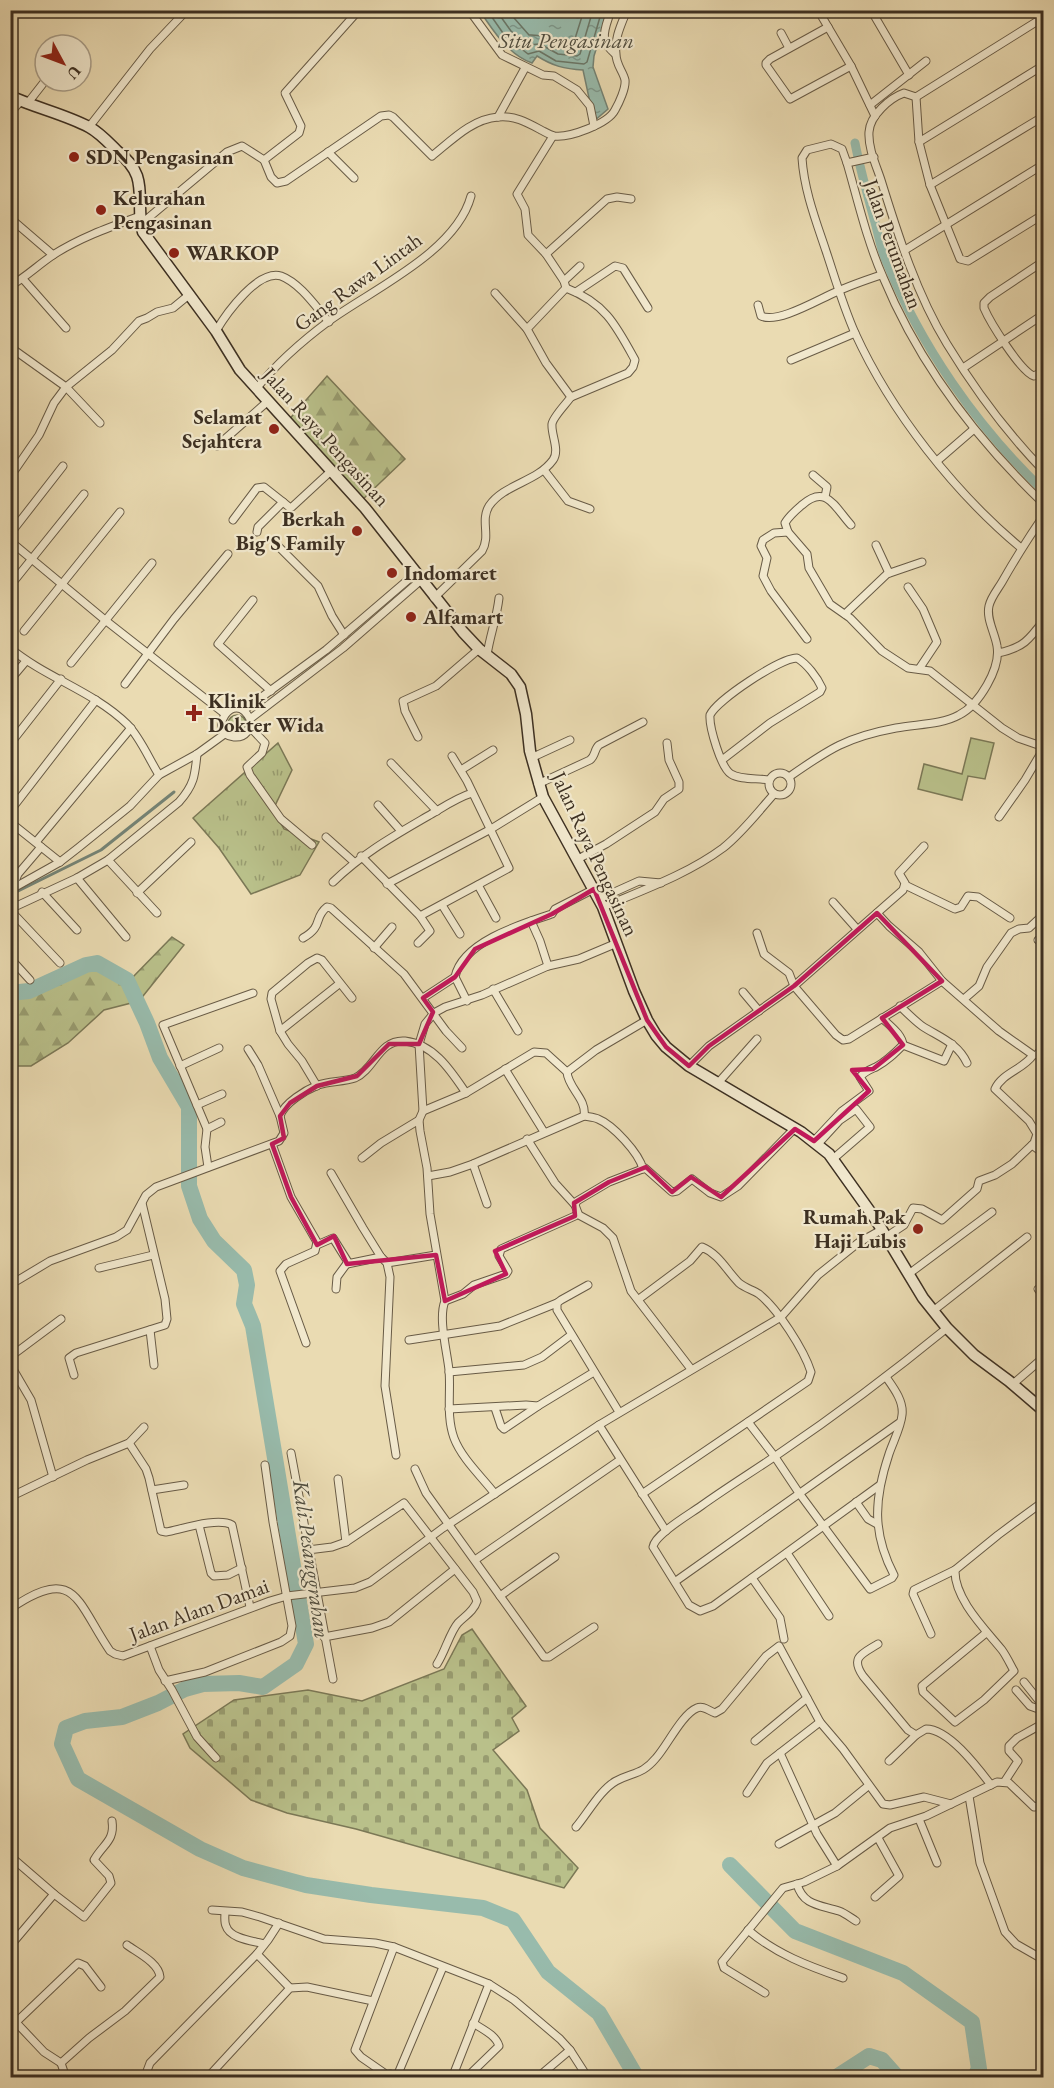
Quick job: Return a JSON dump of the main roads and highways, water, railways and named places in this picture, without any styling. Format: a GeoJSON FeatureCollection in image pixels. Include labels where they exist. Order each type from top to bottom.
{"type":"FeatureCollection","features":[{"type":"Feature","properties":{"kind":"main road","name":"Jalan Raya Pengasinan"},"geometry":{"type":"LineString","coordinates":[[10,96],[89,127],[104,138],[133,168],[140,186],[140,220],[146,238],[190,294],[240,370],[364,508],[434,598],[483,652],[511,674],[520,687],[531,758],[543,797],[599,898],[647,1020],[666,1047],[689,1066],[816,1143],[833,1159],[910,1273],[923,1298],[946,1328],[974,1355],[1044,1410]]}},
{"type":"Feature","properties":{"kind":"water","name":"Situ Pengasinan"},"geometry":{"type":"Polygon","coordinates":[[[480,11],[608,11],[594,56],[593,67],[608,109],[594,121],[583,70],[559,66],[537,56],[532,63],[524,59],[502,42],[480,11]]]}},
{"type":"Feature","properties":{"kind":"waterway"},"geometry":{"type":"LineString","coordinates":[[855,143],[883,253],[915,322],[952,383],[973,412],[1019,466],[1044,491]]}},
{"type":"Feature","properties":{"kind":"waterway"},"geometry":{"type":"LineString","coordinates":[[10,895],[101,850],[174,792]]}},
{"type":"Feature","properties":{"kind":"waterway","name":"Kali Pesanggrahan"},"geometry":{"type":"LineString","coordinates":[[10,993],[29,991],[86,965],[97,963],[127,980],[160,1058],[189,1107],[189,1186],[200,1219],[214,1241],[244,1270],[247,1285],[244,1304],[253,1326],[306,1644],[296,1664],[263,1687],[239,1683],[203,1684],[185,1689],[158,1703],[122,1717],[85,1721],[66,1728],[62,1744],[78,1779],[200,1849],[243,1868],[306,1885],[483,1908],[513,1920],[548,1972],[599,2013],[637,2078]]}},
{"type":"Feature","properties":{"kind":"waterway"},"geometry":{"type":"LineString","coordinates":[[730,1865],[795,1931],[903,1973],[972,2022],[979,2069],[974,2078]]}},
{"type":"Feature","properties":{"kind":"waterway"},"geometry":{"type":"LineString","coordinates":[[835,2078],[869,2056],[882,2060],[898,2078]]}},
{"type":"Feature","properties":{"kind":"place","name":"SDN Pengasinan"},"geometry":{"type":"Point","coordinates":[74,157]}},
{"type":"Feature","properties":{"kind":"place","name":"Kelurahan Pengasinan"},"geometry":{"type":"Point","coordinates":[101,210]}},
{"type":"Feature","properties":{"kind":"place","name":"WARKOP"},"geometry":{"type":"Point","coordinates":[174,253]}},
{"type":"Feature","properties":{"kind":"place","name":"Selamat Sejahtera"},"geometry":{"type":"Point","coordinates":[274,429]}},
{"type":"Feature","properties":{"kind":"place","name":"Berkah Big'S Family"},"geometry":{"type":"Point","coordinates":[357,531]}},
{"type":"Feature","properties":{"kind":"place","name":"Indomaret"},"geometry":{"type":"Point","coordinates":[392,573]}},
{"type":"Feature","properties":{"kind":"place","name":"Alfamart"},"geometry":{"type":"Point","coordinates":[411,617]}},
{"type":"Feature","properties":{"kind":"place","name":"Klinik Dokter Wida"},"geometry":{"type":"Point","coordinates":[194,713]}},
{"type":"Feature","properties":{"kind":"place","name":"Rumah Pak Haji Lubis"},"geometry":{"type":"Point","coordinates":[918,1229]}}]}
